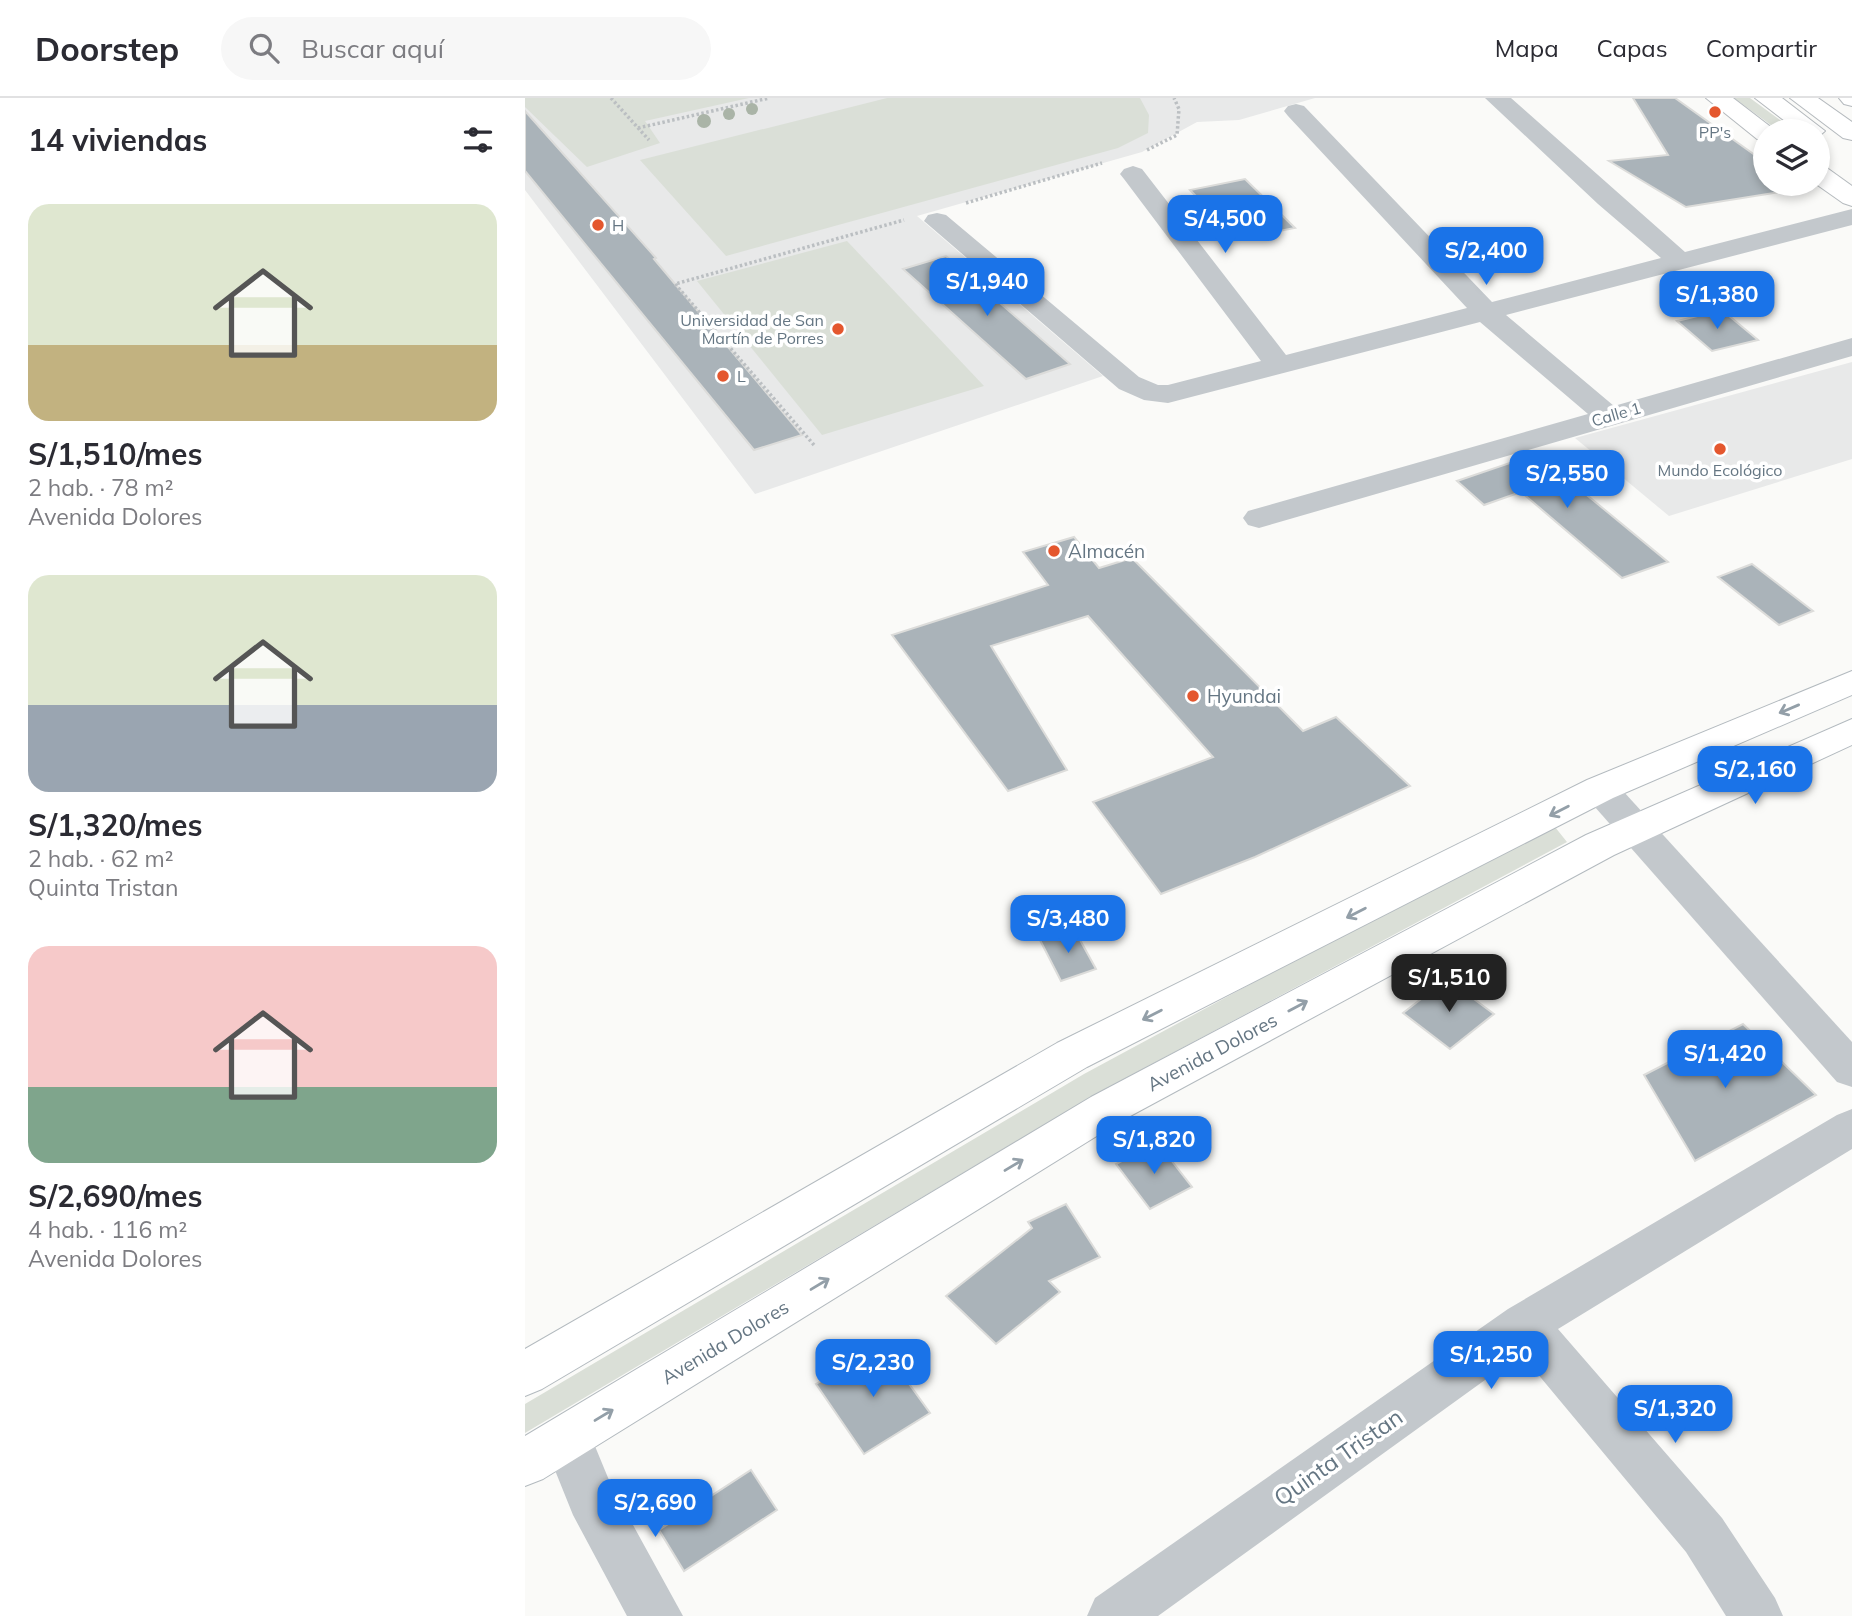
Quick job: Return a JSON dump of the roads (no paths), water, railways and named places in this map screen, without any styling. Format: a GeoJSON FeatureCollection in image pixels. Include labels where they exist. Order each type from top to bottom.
{"type":"FeatureCollection","features":[{"type":"Feature","properties":{"kind":"main road"},"geometry":{"type":"LineString","coordinates":[[1718,98],[1753,124]]}},
{"type":"Feature","properties":{"kind":"main road"},"geometry":{"type":"LineString","coordinates":[[1767,98],[1796,119]]}},
{"type":"Feature","properties":{"kind":"main road"},"geometry":{"type":"LineString","coordinates":[[1802,98],[1852,133]]}},
{"type":"Feature","properties":{"kind":"main road"},"geometry":{"type":"LineString","coordinates":[[1830,144],[1852,160]]}},
{"type":"Feature","properties":{"kind":"main road"},"geometry":{"type":"LineString","coordinates":[[1830,182],[1852,198]]}},
{"type":"Feature","properties":{"kind":"main road"},"geometry":{"type":"LineString","coordinates":[[525,1374],[1072,1055],[1601,789],[1852,682]]}},
{"type":"Feature","properties":{"kind":"main road","name":"Avenida Dolores"},"geometry":{"type":"LineString","coordinates":[[525,1463],[1106,1109],[1635,828],[1852,731]]}},
{"type":"Feature","properties":{"kind":"street"},"geometry":{"type":"LineString","coordinates":[[1497,98],[1607,199],[1681,262]]}},
{"type":"Feature","properties":{"kind":"street"},"geometry":{"type":"LineString","coordinates":[[1296,111],[1486,312],[1608,416]]}},
{"type":"Feature","properties":{"kind":"street"},"geometry":{"type":"LineString","coordinates":[[1137,163],[1280,366]]}},
{"type":"Feature","properties":{"kind":"street"},"geometry":{"type":"LineString","coordinates":[[937,221],[1139,390],[1168,394],[1852,217]]}},
{"type":"Feature","properties":{"kind":"street","name":"Calle 1"},"geometry":{"type":"LineString","coordinates":[[1259,518],[1852,347]]}},
{"type":"Feature","properties":{"kind":"street"},"geometry":{"type":"LineString","coordinates":[[1601,789],[1852,1070]]}},
{"type":"Feature","properties":{"kind":"street","name":"Quinta Tristan"},"geometry":{"type":"LineString","coordinates":[[1114,1616],[1525,1324],[1852,1128]]}},
{"type":"Feature","properties":{"kind":"street"},"geometry":{"type":"LineString","coordinates":[[1525,1324],[1704,1535],[1756,1616]]}},
{"type":"Feature","properties":{"kind":"street"},"geometry":{"type":"LineString","coordinates":[[568,1438],[591,1498],[656,1616]]}},
{"type":"Feature","properties":{"kind":"place","name":"PP's"},"geometry":{"type":"Point","coordinates":[1715,112]}},
{"type":"Feature","properties":{"kind":"place","name":"H"},"geometry":{"type":"Point","coordinates":[598,225]}},
{"type":"Feature","properties":{"kind":"place","name":"Universidad de San Martín de Porres"},"geometry":{"type":"Point","coordinates":[838,329]}},
{"type":"Feature","properties":{"kind":"place","name":"L"},"geometry":{"type":"Point","coordinates":[723,376]}},
{"type":"Feature","properties":{"kind":"place","name":"Mundo Ecológico"},"geometry":{"type":"Point","coordinates":[1720,449]}},
{"type":"Feature","properties":{"kind":"place","name":"Almacén"},"geometry":{"type":"Point","coordinates":[1054,551]}},
{"type":"Feature","properties":{"kind":"place","name":"Hyundai"},"geometry":{"type":"Point","coordinates":[1193,696]}}]}
